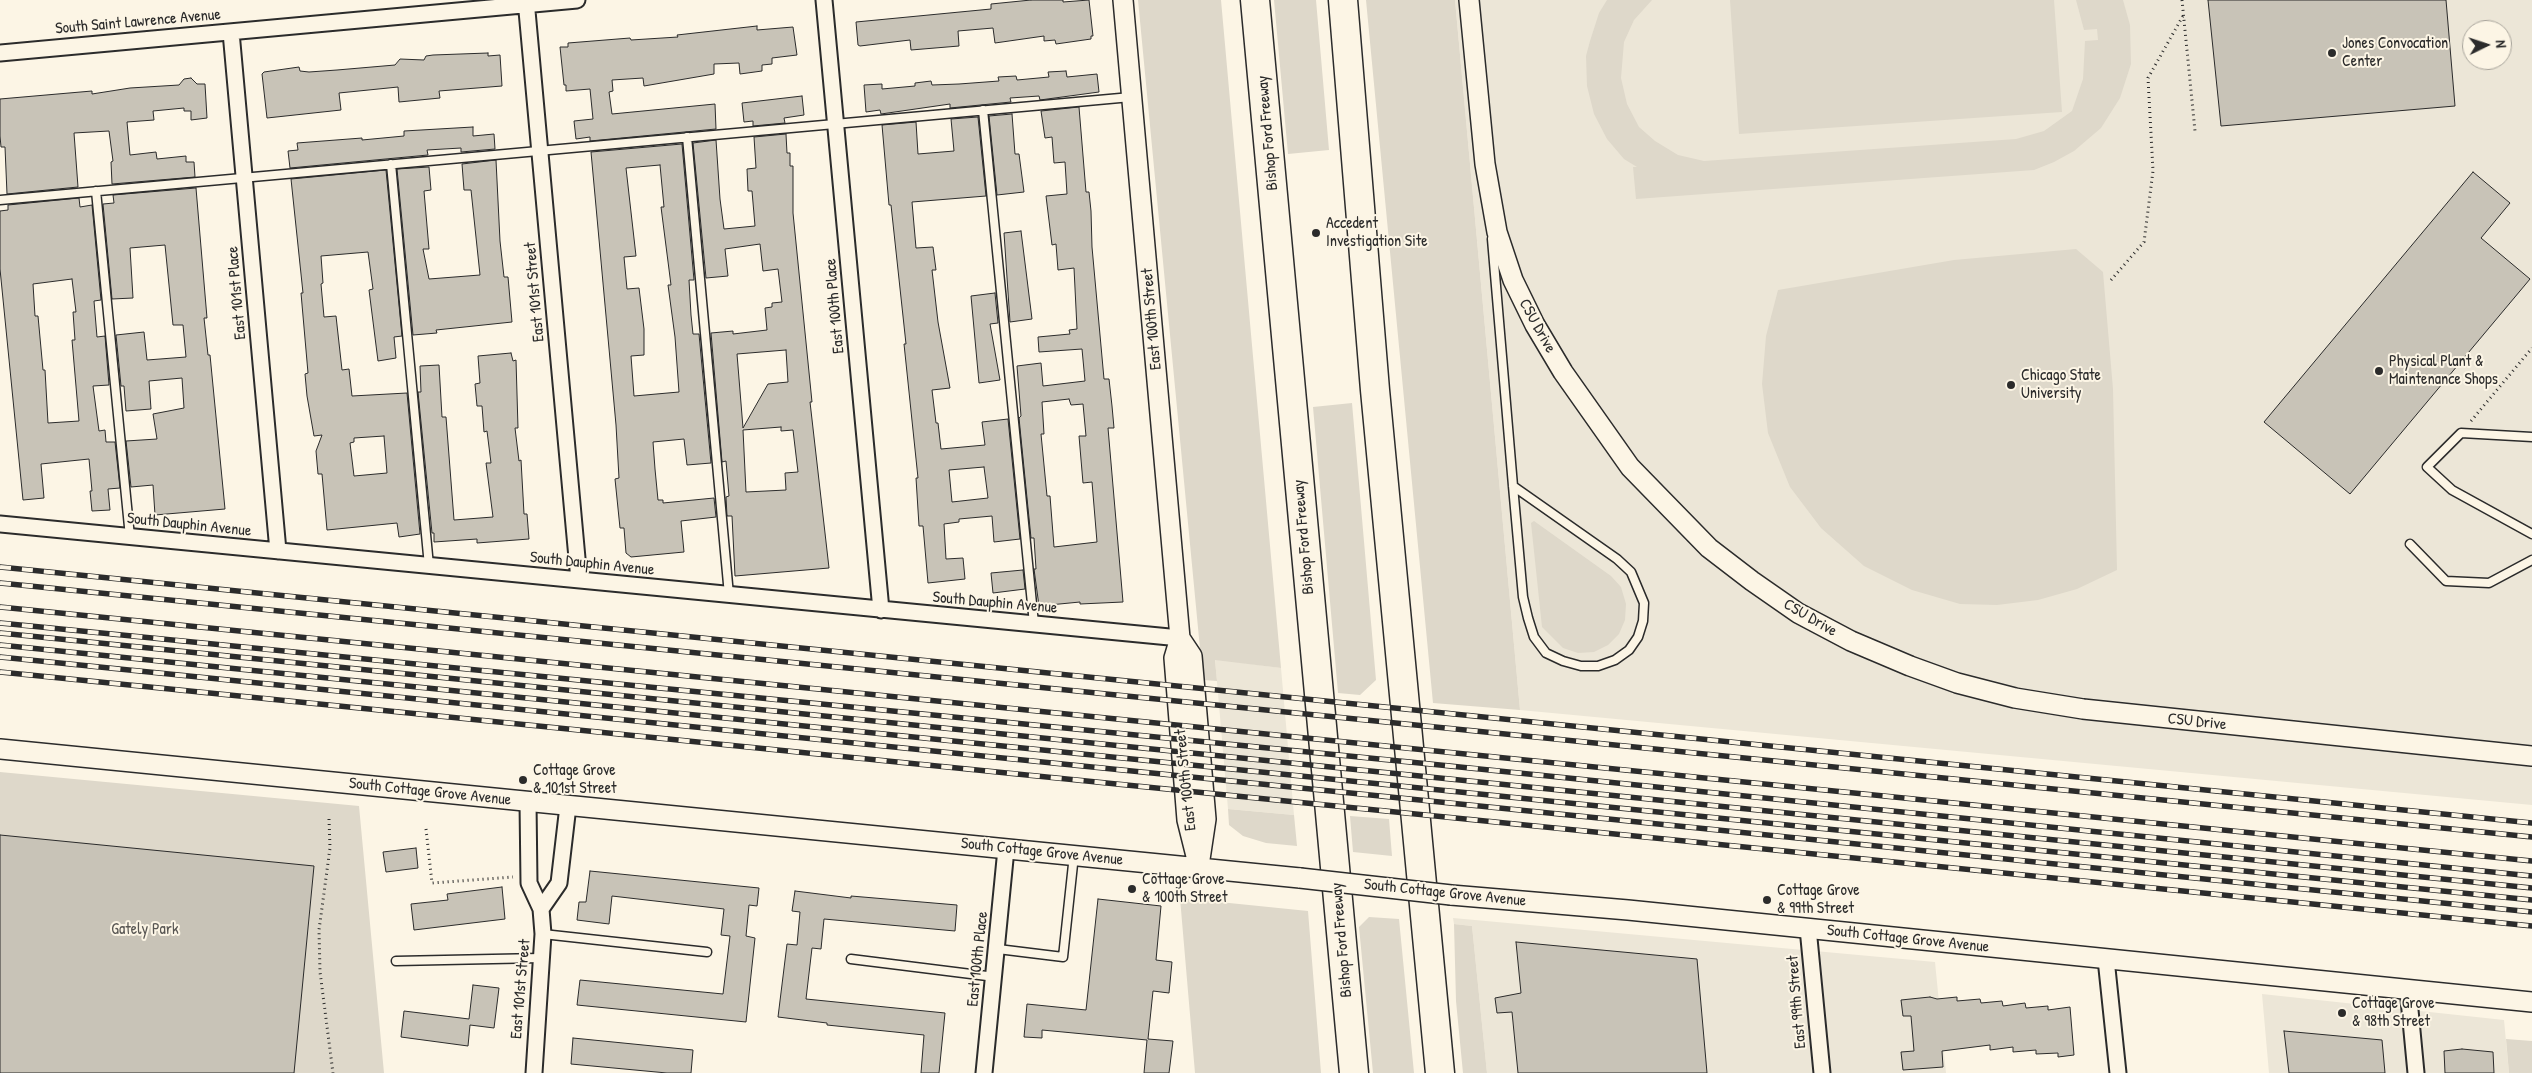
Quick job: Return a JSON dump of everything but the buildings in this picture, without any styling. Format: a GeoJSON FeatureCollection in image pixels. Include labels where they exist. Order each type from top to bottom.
{"type":"FeatureCollection","features":[{"type":"Feature","properties":{"kind":"highway","name":"Bishop Ford Freeway"},"geometry":{"type":"LineString","coordinates":[[1255,0],[1354,1073]]}},
{"type":"Feature","properties":{"kind":"highway"},"geometry":{"type":"LineString","coordinates":[[1343,0],[1375,390],[1440,1073]]}},
{"type":"Feature","properties":{"kind":"highway"},"geometry":{"type":"LineString","coordinates":[[1308,584],[1301,680],[1335,1073]]}},
{"type":"Feature","properties":{"kind":"street","name":"South Saint Lawrence Avenue"},"geometry":{"type":"LineString","coordinates":[[0,52],[231,32],[526,2],[577,0]]}},
{"type":"Feature","properties":{"kind":"street","name":"East 100th Place"},"geometry":{"type":"LineString","coordinates":[[824,0],[881,610]]}},
{"type":"Feature","properties":{"kind":"street","name":"East 100th Street"},"geometry":{"type":"LineString","coordinates":[[1123,0],[1180,638],[1174,658],[1187,820],[1199,868]]}},
{"type":"Feature","properties":{"kind":"street","name":"CSU Drive"},"geometry":{"type":"LineString","coordinates":[[1469,0],[1486,164],[1497,232],[1513,280],[1535,325],[1598,422],[1630,467],[1709,548],[1752,581],[1798,613],[1851,641],[1910,666],[1957,683],[2015,698],[2083,710],[2532,756]]}},
{"type":"Feature","properties":{"kind":"street","name":"East 101st Street"},"geometry":{"type":"LineString","coordinates":[[526,2],[579,580]]}},
{"type":"Feature","properties":{"kind":"street","name":"East 101st Place"},"geometry":{"type":"LineString","coordinates":[[231,32],[278,551]]}},
{"type":"Feature","properties":{"kind":"street","name":"South Dauphin Avenue"},"geometry":{"type":"LineString","coordinates":[[0,524],[1180,638]]}},
{"type":"Feature","properties":{"kind":"street","name":"South Cottage Grove Avenue"},"geometry":{"type":"LineString","coordinates":[[0,749],[1074,855],[1451,895],[1808,928],[2532,1002]]}},
{"type":"Feature","properties":{"kind":"street","name":"East 101st Street"},"geometry":{"type":"LineString","coordinates":[[528,802],[529,883],[541,909],[543,934],[534,1073]]}},
{"type":"Feature","properties":{"kind":"street"},"geometry":{"type":"LineString","coordinates":[[541,909],[558,883],[568,806]]}},
{"type":"Feature","properties":{"kind":"street","name":"East 100th Place"},"geometry":{"type":"LineString","coordinates":[[984,1073],[998,949],[1006,849]]}},
{"type":"Feature","properties":{"kind":"street","name":"East 99th Street"},"geometry":{"type":"LineString","coordinates":[[1808,928],[1822,1073]]}},
{"type":"Feature","properties":{"kind":"street"},"geometry":{"type":"LineString","coordinates":[[2106,959],[2118,1073]]}},
{"type":"Feature","properties":{"kind":"street"},"geometry":{"type":"LineString","coordinates":[[2408,989],[2416,1073]]}},
{"type":"Feature","properties":{"kind":"lane"},"geometry":{"type":"LineString","coordinates":[[0,200],[1132,96]]}},
{"type":"Feature","properties":{"kind":"lane"},"geometry":{"type":"LineString","coordinates":[[983,110],[1034,624]]}},
{"type":"Feature","properties":{"kind":"lane"},"geometry":{"type":"LineString","coordinates":[[687,137],[729,595]]}},
{"type":"Feature","properties":{"kind":"lane"},"geometry":{"type":"LineString","coordinates":[[391,164],[430,566]]}},
{"type":"Feature","properties":{"kind":"lane"},"geometry":{"type":"LineString","coordinates":[[1486,164],[1513,486],[1523,597],[1534,637],[1546,653],[1581,666],[1598,666],[1615,660],[1629,650],[1638,637],[1643,621],[1644,603],[1631,572],[1617,559],[1513,486]]}},
{"type":"Feature","properties":{"kind":"lane"},"geometry":{"type":"LineString","coordinates":[[96,191],[130,536]]}},
{"type":"Feature","properties":{"kind":"lane"},"geometry":{"type":"LineString","coordinates":[[2532,437],[2461,433],[2427,467],[2452,490],[2532,534]]}},
{"type":"Feature","properties":{"kind":"lane"},"geometry":{"type":"LineString","coordinates":[[2410,544],[2446,581],[2489,583],[2532,560]]}},
{"type":"Feature","properties":{"kind":"lane"},"geometry":{"type":"LineString","coordinates":[[998,949],[1063,957],[1074,855]]}},
{"type":"Feature","properties":{"kind":"lane"},"geometry":{"type":"LineString","coordinates":[[543,934],[707,952]]}},
{"type":"Feature","properties":{"kind":"lane"},"geometry":{"type":"LineString","coordinates":[[396,961],[541,958]]}},
{"type":"Feature","properties":{"kind":"lane"},"geometry":{"type":"LineString","coordinates":[[851,959],[994,977]]}},
{"type":"Feature","properties":{"kind":"path"},"geometry":{"type":"LineString","coordinates":[[2182,0],[2195,131]]}},
{"type":"Feature","properties":{"kind":"path"},"geometry":{"type":"LineString","coordinates":[[2111,280],[2144,242],[2153,172],[2148,78],[2184,14]]}},
{"type":"Feature","properties":{"kind":"path"},"geometry":{"type":"LineString","coordinates":[[2461,433],[2532,348]]}},
{"type":"Feature","properties":{"kind":"path"},"geometry":{"type":"LineString","coordinates":[[329,819],[330,848],[319,930],[320,972],[333,1073]]}},
{"type":"Feature","properties":{"kind":"path"},"geometry":{"type":"LineString","coordinates":[[426,828],[432,883],[514,878]]}},
{"type":"Feature","properties":{"kind":"shaded area","name":"Chicago State University"},"geometry":{"type":"Polygon","coordinates":[[[1455,0],[2532,0],[2532,805],[1520,710],[1455,0]]]}},
{"type":"Feature","properties":{"kind":"shaded area"},"geometry":{"type":"Polygon","coordinates":[[[1215,659],[1281,668],[1294,815],[1228,809],[1215,659]]]}},
{"type":"Feature","properties":{"kind":"shaded area"},"geometry":{"type":"Polygon","coordinates":[[[1453,918],[1935,962],[1946,1073],[1487,1073],[1472,926],[1454,924],[1453,918]]]}},
{"type":"Feature","properties":{"kind":"shaded area"},"geometry":{"type":"Polygon","coordinates":[[[2262,994],[2504,1020],[2509,1073],[2269,1073],[2262,994]]]}},
{"type":"Feature","properties":{"kind":"green space"},"geometry":{"type":"Polygon","coordinates":[[[1138,0],[1221,0],[1281,668],[1215,660],[1217,681],[1203,680],[1138,0]]]}},
{"type":"Feature","properties":{"kind":"green space"},"geometry":{"type":"Polygon","coordinates":[[[1274,0],[1316,0],[1329,150],[1288,154],[1274,0]]]}},
{"type":"Feature","properties":{"kind":"green space"},"geometry":{"type":"Polygon","coordinates":[[[1366,0],[1455,0],[1520,710],[1433,703],[1366,0]]]}},
{"type":"Feature","properties":{"kind":"green space"},"geometry":{"type":"Polygon","coordinates":[[[1607,0],[1652,0],[1634,20],[1624,42],[1621,78],[1627,104],[1639,127],[1655,141],[1678,155],[1704,161],[2016,139],[2044,131],[2072,111],[2083,79],[2085,41],[2098,40],[2097,29],[2084,30],[2076,0],[2123,0],[2130,25],[2131,64],[2120,98],[2101,128],[2074,151],[2034,170],[1636,199],[1633,167],[1637,167],[1624,159],[1607,139],[1594,114],[1587,86],[1586,56],[1599,13],[1607,0]]]}},
{"type":"Feature","properties":{"kind":"green space"},"geometry":{"type":"Polygon","coordinates":[[[1730,0],[2054,0],[2062,112],[1739,134],[1730,0]]]}},
{"type":"Feature","properties":{"kind":"green space"},"geometry":{"type":"Polygon","coordinates":[[[2076,249],[2103,272],[2113,389],[2117,570],[2077,589],[2038,600],[1997,605],[1960,604],[1912,590],[1864,566],[1821,528],[1790,487],[1768,433],[1762,384],[1766,336],[1778,290],[1954,260],[2076,249]]]}},
{"type":"Feature","properties":{"kind":"green space"},"geometry":{"type":"Polygon","coordinates":[[[1352,403],[1376,680],[1360,695],[1338,693],[1313,407],[1352,403]]]}},
{"type":"Feature","properties":{"kind":"green space"},"geometry":{"type":"Polygon","coordinates":[[[1534,521],[1611,576],[1621,587],[1626,604],[1625,620],[1619,634],[1608,645],[1594,652],[1578,653],[1563,648],[1542,627],[1531,523],[1534,521]]]}},
{"type":"Feature","properties":{"kind":"green space","name":"Gately Park"},"geometry":{"type":"Polygon","coordinates":[[[0,772],[359,806],[384,1073],[0,1073],[0,772]]]}},
{"type":"Feature","properties":{"kind":"green space"},"geometry":{"type":"Polygon","coordinates":[[[1228,809],[1294,815],[1297,846],[1266,843],[1243,836],[1229,825],[1228,809]]]}},
{"type":"Feature","properties":{"kind":"green space"},"geometry":{"type":"Polygon","coordinates":[[[1350,816],[1389,819],[1392,856],[1353,852],[1350,816]]]}},
{"type":"Feature","properties":{"kind":"green space"},"geometry":{"type":"Polygon","coordinates":[[[1180,898],[1308,911],[1321,1073],[1195,1073],[1180,898]]]}},
{"type":"Feature","properties":{"kind":"green space"},"geometry":{"type":"Polygon","coordinates":[[[1369,917],[1399,919],[1414,1073],[1373,1073],[1359,927],[1369,917]]]}},
{"type":"Feature","properties":{"kind":"green space"},"geometry":{"type":"Polygon","coordinates":[[[1454,924],[1472,926],[1487,1073],[1463,1073],[1456,1001],[1454,924]]]}},
{"type":"Feature","properties":{"kind":"green space"},"geometry":{"type":"Polygon","coordinates":[[[2506,1039],[2532,1041],[2532,1073],[2509,1073],[2506,1039]]]}},
{"type":"Feature","properties":{"kind":"railway"},"geometry":{"type":"LineString","coordinates":[[0,567],[2532,823]]}},
{"type":"Feature","properties":{"kind":"railway"},"geometry":{"type":"LineString","coordinates":[[0,583],[2532,837]]}},
{"type":"Feature","properties":{"kind":"railway"},"geometry":{"type":"LineString","coordinates":[[0,607],[2532,861]]}},
{"type":"Feature","properties":{"kind":"railway"},"geometry":{"type":"LineString","coordinates":[[0,623],[1440,765],[2532,876]]}},
{"type":"Feature","properties":{"kind":"railway"},"geometry":{"type":"LineString","coordinates":[[0,633],[2532,888]]}},
{"type":"Feature","properties":{"kind":"railway"},"geometry":{"type":"LineString","coordinates":[[0,645],[2532,900]]}},
{"type":"Feature","properties":{"kind":"railway"},"geometry":{"type":"LineString","coordinates":[[0,657],[2532,912]]}},
{"type":"Feature","properties":{"kind":"railway"},"geometry":{"type":"LineString","coordinates":[[0,672],[2532,926]]}},
{"type":"Feature","properties":{"kind":"place","name":"Jones Convocation Center"},"geometry":{"type":"Point","coordinates":[2332,53]}},
{"type":"Feature","properties":{"kind":"place","name":"Accedent Investigation Site"},"geometry":{"type":"Point","coordinates":[1316,233]}},
{"type":"Feature","properties":{"kind":"place","name":"Physical Plant & Maintenance Shops"},"geometry":{"type":"Point","coordinates":[2379,371]}},
{"type":"Feature","properties":{"kind":"place","name":"Chicago State University"},"geometry":{"type":"Point","coordinates":[2011,385]}},
{"type":"Feature","properties":{"kind":"place","name":"Cottage Grove & 101st Street"},"geometry":{"type":"Point","coordinates":[523,780]}},
{"type":"Feature","properties":{"kind":"place","name":"Cottage Grove & 100th Street"},"geometry":{"type":"Point","coordinates":[1132,889]}},
{"type":"Feature","properties":{"kind":"place","name":"Cottage Grove & 99th Street"},"geometry":{"type":"Point","coordinates":[1767,900]}},
{"type":"Feature","properties":{"kind":"place","name":"Cottage Grove & 98th Street"},"geometry":{"type":"Point","coordinates":[2342,1013]}}]}
